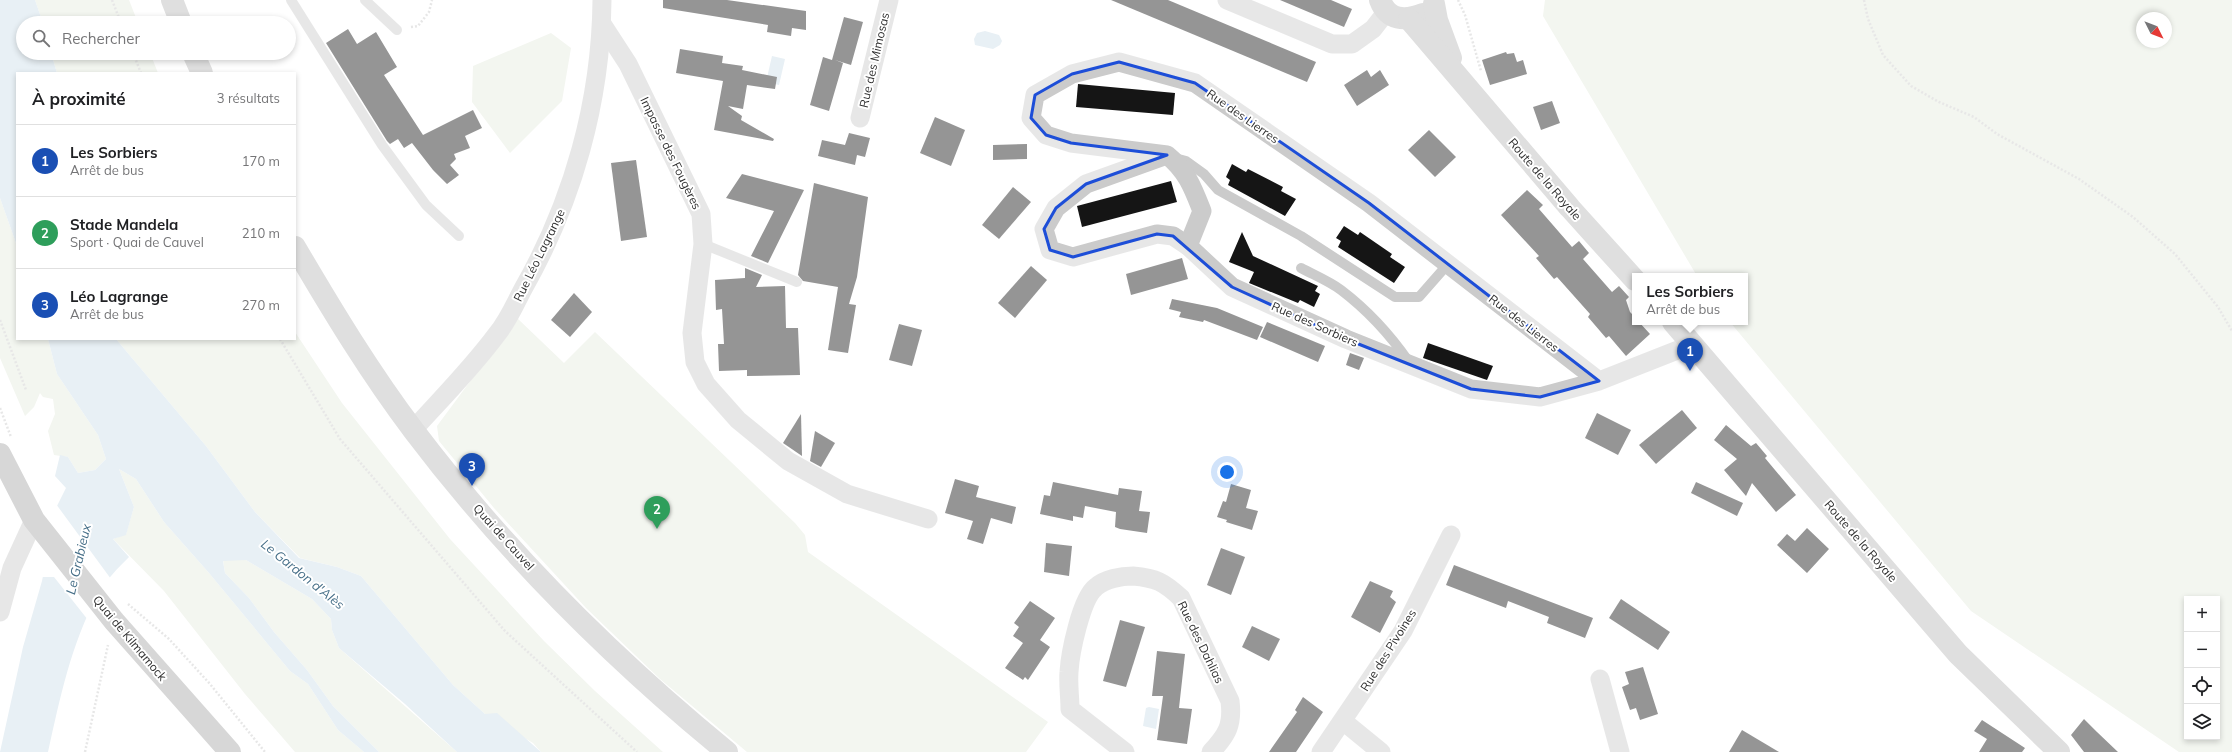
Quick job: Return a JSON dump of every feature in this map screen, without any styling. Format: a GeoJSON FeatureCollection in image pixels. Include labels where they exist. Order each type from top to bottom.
{"type":"FeatureCollection","features":[{"type":"Feature","properties":{"kind":"main road"},"geometry":{"type":"LineString","coordinates":[[172,0],[178,16]]}},
{"type":"Feature","properties":{"kind":"main road"},"geometry":{"type":"LineString","coordinates":[[1383,6],[1397,17],[1409,19],[1428,12],[1435,2]]}},
{"type":"Feature","properties":{"kind":"main road","name":"Route de la Royale"},"geometry":{"type":"LineString","coordinates":[[1435,2],[1437,20],[1457,76]]}},
{"type":"Feature","properties":{"kind":"main road","name":"Route de la Royale"},"geometry":{"type":"LineString","coordinates":[[1409,19],[1570,208],[1632,277]]}},
{"type":"Feature","properties":{"kind":"main road"},"geometry":{"type":"LineString","coordinates":[[197,60],[202,72]]}},
{"type":"Feature","properties":{"kind":"main road","name":"Quai de Cauvel"},"geometry":{"type":"LineString","coordinates":[[296,249],[350,337],[413,430],[493,528],[586,626],[642,680],[727,752]]}},
{"type":"Feature","properties":{"kind":"main road","name":"Route de la Royale"},"geometry":{"type":"LineString","coordinates":[[1676,325],[1958,654],[2059,752]]}},
{"type":"Feature","properties":{"kind":"main road","name":"Quai de Kilmamock"},"geometry":{"type":"LineString","coordinates":[[0,454],[39,527],[113,609],[230,752]]}},
{"type":"Feature","properties":{"kind":"street","name":"Rue Léo Lagrange"},"geometry":{"type":"LineString","coordinates":[[413,430],[498,334],[534,269],[561,215],[581,149],[596,88],[602,24],[602,0]]}},
{"type":"Feature","properties":{"kind":"street"},"geometry":{"type":"LineString","coordinates":[[1227,0],[1332,44],[1352,44],[1373,29],[1383,6]]}},
{"type":"Feature","properties":{"kind":"street","name":"Rue des Mimosas"},"geometry":{"type":"LineString","coordinates":[[860,118],[883,1]]}},
{"type":"Feature","properties":{"kind":"street","name":"Impasse des Fougères"},"geometry":{"type":"LineString","coordinates":[[602,24],[628,64],[701,214],[703,244],[692,333],[695,362],[706,384],[738,420],[788,461],[847,494],[928,519]]}},
{"type":"Feature","properties":{"kind":"street","name":"Rue des Lierres"},"geometry":{"type":"LineString","coordinates":[[1167,155],[1071,143],[1046,135],[1031,118],[1035,95],[1072,74],[1119,62],[1195,83],[1369,203],[1600,381]]}},
{"type":"Feature","properties":{"kind":"street"},"geometry":{"type":"LineString","coordinates":[[1167,155],[1179,165],[1190,181],[1202,211],[1188,246]]}},
{"type":"Feature","properties":{"kind":"street","name":"Rue des Sorbiers"},"geometry":{"type":"LineString","coordinates":[[1167,155],[1086,184],[1056,208],[1044,229],[1050,250],[1073,257],[1157,234],[1173,236],[1188,246],[1232,287],[1346,339],[1471,389],[1540,397],[1600,381],[1693,344]]}},
{"type":"Feature","properties":{"kind":"street"},"geometry":{"type":"LineString","coordinates":[[0,612],[12,568],[39,527]]}},
{"type":"Feature","properties":{"kind":"street","name":"Rue des Pivoines"},"geometry":{"type":"LineString","coordinates":[[1321,752],[1403,631],[1451,534]]}},
{"type":"Feature","properties":{"kind":"street","name":"Rue des Dahlias"},"geometry":{"type":"LineString","coordinates":[[1125,752],[1070,709],[1068,673],[1080,614],[1095,587],[1114,578],[1127,576],[1152,577],[1170,588],[1181,598],[1230,701],[1232,716],[1225,736],[1211,752]]}},
{"type":"Feature","properties":{"kind":"street"},"geometry":{"type":"LineString","coordinates":[[1600,679],[1620,752]]}},
{"type":"Feature","properties":{"kind":"street"},"geometry":{"type":"LineString","coordinates":[[1343,721],[1381,752]]}},
{"type":"Feature","properties":{"kind":"lane"},"geometry":{"type":"LineString","coordinates":[[291,0],[382,145],[426,205],[459,236]]}},
{"type":"Feature","properties":{"kind":"lane"},"geometry":{"type":"LineString","coordinates":[[365,0],[398,30]]}},
{"type":"Feature","properties":{"kind":"lane"},"geometry":{"type":"LineString","coordinates":[[1167,155],[1186,161],[1204,174],[1218,190],[1301,236],[1395,297],[1419,297],[1448,264]]}},
{"type":"Feature","properties":{"kind":"lane"},"geometry":{"type":"LineString","coordinates":[[703,244],[797,282]]}},
{"type":"Feature","properties":{"kind":"lane"},"geometry":{"type":"LineString","coordinates":[[1300,268],[1340,289],[1358,304],[1402,351],[1411,365]]}},
{"type":"Feature","properties":{"kind":"path"},"geometry":{"type":"LineString","coordinates":[[112,0],[118,16]]}},
{"type":"Feature","properties":{"kind":"path"},"geometry":{"type":"LineString","coordinates":[[398,30],[418,26],[429,12],[432,0]]}},
{"type":"Feature","properties":{"kind":"path"},"geometry":{"type":"LineString","coordinates":[[1458,0],[1482,75]]}},
{"type":"Feature","properties":{"kind":"path"},"geometry":{"type":"LineString","coordinates":[[1864,0],[1868,19],[1883,55],[1912,86],[1939,102],[1974,117],[1997,134],[2080,179],[2133,217],[2175,254],[2218,307],[2232,331]]}},
{"type":"Feature","properties":{"kind":"path"},"geometry":{"type":"LineString","coordinates":[[136,60],[141,72]]}},
{"type":"Feature","properties":{"kind":"path"},"geometry":{"type":"LineString","coordinates":[[0,320],[26,390]]}},
{"type":"Feature","properties":{"kind":"path"},"geometry":{"type":"LineString","coordinates":[[281,340],[340,439],[504,631],[637,752]]}},
{"type":"Feature","properties":{"kind":"path"},"geometry":{"type":"LineString","coordinates":[[85,752],[113,609],[169,639],[210,684],[265,752]]}},
{"type":"Feature","properties":{"kind":"highlighted area"},"geometry":{"type":"Polygon","coordinates":[[[1119,62],[1195,83],[1369,203],[1599,381],[1540,397],[1471,389],[1346,339],[1232,287],[1173,236],[1157,234],[1073,257],[1050,250],[1044,229],[1056,208],[1086,184],[1167,155],[1071,143],[1046,135],[1031,118],[1035,95],[1072,74],[1119,62]]]}},
{"type":"Feature","properties":{"kind":"shaded area"},"geometry":{"type":"Polygon","coordinates":[[[35,0],[129,0],[135,16],[41,16],[35,0]]]}},
{"type":"Feature","properties":{"kind":"shaded area"},"geometry":{"type":"Polygon","coordinates":[[[1545,0],[2232,0],[2232,752],[2179,752],[1971,611],[1733,325],[1748,325],[1748,273],[1695,273],[1543,16],[1545,0]]]}},
{"type":"Feature","properties":{"kind":"shaded area"},"geometry":{"type":"Polygon","coordinates":[[[551,33],[571,48],[562,101],[510,153],[472,102],[473,66],[551,33]]]}},
{"type":"Feature","properties":{"kind":"shaded area"},"geometry":{"type":"Polygon","coordinates":[[[53,60],[153,60],[158,72],[57,72],[53,60]]]}},
{"type":"Feature","properties":{"kind":"shaded area"},"geometry":{"type":"Polygon","coordinates":[[[0,198],[16,243],[16,340],[48,340],[57,374],[98,435],[106,459],[95,470],[78,473],[68,457],[54,455],[48,431],[55,414],[53,399],[43,397],[40,393],[34,407],[25,416],[0,358],[0,198]]]}},
{"type":"Feature","properties":{"kind":"shaded area"},"geometry":{"type":"Polygon","coordinates":[[[517,318],[564,363],[595,332],[795,523],[805,535],[808,552],[1048,722],[1026,752],[747,752],[660,679],[586,608],[494,508],[439,441],[437,426],[517,318]]]}},
{"type":"Feature","properties":{"kind":"shaded area"},"geometry":{"type":"Polygon","coordinates":[[[296,334],[342,403],[450,539],[544,641],[595,691],[663,752],[541,752],[533,743],[485,714],[453,685],[361,576],[337,567],[300,558],[255,512],[206,446],[117,340],[296,340],[296,334]]]}},
{"type":"Feature","properties":{"kind":"shaded area"},"geometry":{"type":"Polygon","coordinates":[[[119,469],[136,479],[164,522],[209,573],[290,671],[308,684],[338,730],[364,752],[295,752],[245,694],[164,591],[113,539],[126,534],[134,507],[119,469]]]}},
{"type":"Feature","properties":{"kind":"shaded area"},"geometry":{"type":"Polygon","coordinates":[[[223,560],[246,560],[312,599],[331,619],[332,630],[339,648],[457,752],[379,752],[333,706],[307,670],[274,632],[249,598],[225,573],[223,560]]]}},
{"type":"Feature","properties":{"kind":"water"},"geometry":{"type":"Polygon","coordinates":[[[0,0],[35,0],[41,16],[16,16],[16,60],[53,60],[57,72],[16,72],[16,243],[0,198],[0,0]]]}},
{"type":"Feature","properties":{"kind":"water"},"geometry":{"type":"Polygon","coordinates":[[[985,31],[999,35],[1002,41],[1000,45],[993,49],[975,45],[974,39],[977,33],[985,31]]]}},
{"type":"Feature","properties":{"kind":"water"},"geometry":{"type":"Polygon","coordinates":[[[772,56],[785,59],[779,85],[766,82],[772,56]]]}},
{"type":"Feature","properties":{"kind":"water"},"geometry":{"type":"Polygon","coordinates":[[[48,340],[117,340],[206,446],[255,512],[299,558],[337,567],[361,576],[453,685],[485,714],[497,713],[541,752],[457,752],[405,704],[339,648],[332,630],[331,619],[312,599],[246,560],[223,561],[225,573],[249,598],[274,632],[307,670],[333,706],[379,752],[364,752],[338,730],[308,684],[290,671],[209,573],[164,522],[136,479],[119,469],[134,507],[126,535],[113,539],[129,557],[112,574],[101,589],[80,632],[67,672],[48,752],[0,752],[23,647],[42,581],[57,506],[66,488],[55,476],[60,455],[68,457],[78,473],[95,470],[106,459],[98,435],[57,374],[48,340]]]}},
{"type":"Feature","properties":{"kind":"water"},"geometry":{"type":"Polygon","coordinates":[[[1149,707],[1159,709],[1156,729],[1143,726],[1146,708],[1149,707]]]}},
{"type":"Feature","properties":{"kind":"pier"},"geometry":{"type":"Polygon","coordinates":[[[56,504],[111,579],[100,595],[88,620],[54,577],[41,577],[56,504]]]}},
{"type":"Feature","properties":{"kind":"building"},"geometry":{"type":"Polygon","coordinates":[[[663,0],[727,0],[806,11],[806,30],[792,28],[791,36],[767,32],[768,25],[663,8],[663,0]]]}},
{"type":"Feature","properties":{"kind":"building"},"geometry":{"type":"Polygon","coordinates":[[[1111,0],[1168,0],[1316,62],[1307,82],[1111,0]]]}},
{"type":"Feature","properties":{"kind":"building"},"geometry":{"type":"Polygon","coordinates":[[[1280,0],[1331,0],[1352,9],[1344,27],[1280,0]]]}},
{"type":"Feature","properties":{"kind":"building"},"geometry":{"type":"Polygon","coordinates":[[[844,17],[863,22],[851,65],[835,60],[843,63],[829,111],[810,105],[823,57],[832,60],[844,17]]]}},
{"type":"Feature","properties":{"kind":"building"},"geometry":{"type":"Polygon","coordinates":[[[348,29],[357,44],[376,32],[397,67],[384,75],[423,135],[473,110],[482,128],[465,136],[470,148],[454,154],[456,159],[450,165],[459,175],[447,184],[433,170],[412,143],[404,148],[398,139],[390,144],[387,141],[326,43],[348,29]]]}},
{"type":"Feature","properties":{"kind":"building"},"geometry":{"type":"Polygon","coordinates":[[[680,49],[723,56],[722,63],[743,66],[742,70],[777,77],[775,89],[747,85],[743,109],[728,106],[742,116],[741,120],[774,139],[773,141],[714,130],[723,81],[676,73],[680,49]]]}},
{"type":"Feature","properties":{"kind":"building"},"geometry":{"type":"Polygon","coordinates":[[[1506,52],[1507,54],[1514,53],[1517,62],[1523,60],[1527,74],[1490,85],[1482,60],[1506,52]]]}},
{"type":"Feature","properties":{"kind":"building"},"geometry":{"type":"Polygon","coordinates":[[[1367,70],[1371,77],[1380,70],[1389,85],[1357,106],[1344,85],[1367,70]]]}},
{"type":"Feature","properties":{"kind":"building"},"geometry":{"type":"Polygon","coordinates":[[[1078,84],[1175,93],[1173,115],[1076,107],[1078,84]]]}},
{"type":"Feature","properties":{"kind":"building"},"geometry":{"type":"Polygon","coordinates":[[[1552,101],[1560,123],[1541,130],[1533,107],[1552,101]]]}},
{"type":"Feature","properties":{"kind":"building"},"geometry":{"type":"Polygon","coordinates":[[[935,117],[965,130],[951,166],[920,153],[935,117]]]}},
{"type":"Feature","properties":{"kind":"building"},"geometry":{"type":"Polygon","coordinates":[[[1429,130],[1456,157],[1435,177],[1408,150],[1429,130]]]}},
{"type":"Feature","properties":{"kind":"building"},"geometry":{"type":"Polygon","coordinates":[[[849,133],[870,138],[865,157],[857,155],[855,165],[818,156],[822,140],[845,145],[849,133]]]}},
{"type":"Feature","properties":{"kind":"building"},"geometry":{"type":"Polygon","coordinates":[[[1027,144],[1027,159],[993,160],[993,145],[1027,144]]]}},
{"type":"Feature","properties":{"kind":"building"},"geometry":{"type":"Polygon","coordinates":[[[636,160],[647,237],[621,241],[611,163],[636,160]]]}},
{"type":"Feature","properties":{"kind":"building"},"geometry":{"type":"Polygon","coordinates":[[[1232,164],[1246,172],[1248,169],[1283,187],[1281,191],[1296,199],[1285,216],[1228,185],[1230,180],[1226,177],[1232,164]]]}},
{"type":"Feature","properties":{"kind":"building"},"geometry":{"type":"Polygon","coordinates":[[[742,174],[804,190],[768,263],[751,256],[774,211],[726,198],[742,174]]]}},
{"type":"Feature","properties":{"kind":"building"},"geometry":{"type":"Polygon","coordinates":[[[1171,181],[1177,202],[1082,227],[1077,206],[1171,181]]]}},
{"type":"Feature","properties":{"kind":"building"},"geometry":{"type":"Polygon","coordinates":[[[814,183],[868,197],[857,277],[849,304],[856,305],[848,353],[828,350],[838,287],[803,281],[798,275],[814,183]]]}},
{"type":"Feature","properties":{"kind":"building"},"geometry":{"type":"Polygon","coordinates":[[[1013,187],[1031,202],[999,239],[982,225],[1013,187]]]}},
{"type":"Feature","properties":{"kind":"building"},"geometry":{"type":"Polygon","coordinates":[[[1527,190],[1543,205],[1539,209],[1572,247],[1579,241],[1589,253],[1583,259],[1612,292],[1619,286],[1629,297],[1626,300],[1632,314],[1632,325],[1642,325],[1650,334],[1626,356],[1609,336],[1606,338],[1588,317],[1590,314],[1557,277],[1554,279],[1536,258],[1539,256],[1501,215],[1527,190]]]}},
{"type":"Feature","properties":{"kind":"building"},"geometry":{"type":"Polygon","coordinates":[[[1344,226],[1358,235],[1360,232],[1392,254],[1390,257],[1405,267],[1394,283],[1338,247],[1341,241],[1336,238],[1344,226]]]}},
{"type":"Feature","properties":{"kind":"building"},"geometry":{"type":"Polygon","coordinates":[[[1242,232],[1253,256],[1318,286],[1315,291],[1320,294],[1314,307],[1300,300],[1298,303],[1249,283],[1254,272],[1229,262],[1242,232]]]}},
{"type":"Feature","properties":{"kind":"building"},"geometry":{"type":"Polygon","coordinates":[[[1182,258],[1188,279],[1131,295],[1126,274],[1182,258]]]}},
{"type":"Feature","properties":{"kind":"building"},"geometry":{"type":"Polygon","coordinates":[[[1031,266],[1047,280],[1015,318],[998,303],[1031,266]]]}},
{"type":"Feature","properties":{"kind":"building"},"geometry":{"type":"Polygon","coordinates":[[[745,268],[762,275],[756,287],[785,286],[786,328],[798,328],[800,375],[747,376],[747,370],[719,371],[718,344],[724,344],[722,309],[716,310],[715,280],[745,278],[745,268]]]}},
{"type":"Feature","properties":{"kind":"building"},"geometry":{"type":"Polygon","coordinates":[[[574,293],[592,312],[570,337],[551,320],[574,293]]]}},
{"type":"Feature","properties":{"kind":"building"},"geometry":{"type":"Polygon","coordinates":[[[1172,299],[1217,308],[1263,327],[1257,340],[1204,320],[1203,322],[1179,317],[1181,312],[1169,309],[1172,299]]]}},
{"type":"Feature","properties":{"kind":"building"},"geometry":{"type":"Polygon","coordinates":[[[1267,322],[1325,346],[1318,362],[1260,337],[1267,322]]]}},
{"type":"Feature","properties":{"kind":"building"},"geometry":{"type":"Polygon","coordinates":[[[899,324],[922,330],[912,366],[889,360],[899,324]]]}},
{"type":"Feature","properties":{"kind":"building"},"geometry":{"type":"Polygon","coordinates":[[[1428,343],[1493,366],[1487,380],[1423,358],[1428,343]]]}},
{"type":"Feature","properties":{"kind":"building"},"geometry":{"type":"Polygon","coordinates":[[[1350,353],[1364,358],[1359,370],[1346,365],[1350,353]]]}},
{"type":"Feature","properties":{"kind":"building"},"geometry":{"type":"Polygon","coordinates":[[[1682,410],[1697,428],[1656,464],[1639,445],[1682,410]]]}},
{"type":"Feature","properties":{"kind":"building"},"geometry":{"type":"Polygon","coordinates":[[[1597,413],[1631,430],[1618,455],[1585,438],[1597,413]]]}},
{"type":"Feature","properties":{"kind":"building"},"geometry":{"type":"Polygon","coordinates":[[[801,414],[802,456],[783,443],[801,414]]]}},
{"type":"Feature","properties":{"kind":"building"},"geometry":{"type":"Polygon","coordinates":[[[1726,425],[1751,446],[1756,443],[1767,456],[1765,458],[1796,495],[1776,512],[1752,483],[1746,496],[1724,470],[1737,459],[1714,440],[1726,425]]]}},
{"type":"Feature","properties":{"kind":"building"},"geometry":{"type":"Polygon","coordinates":[[[815,431],[835,443],[821,467],[810,461],[815,431]]]}},
{"type":"Feature","properties":{"kind":"building"},"geometry":{"type":"Polygon","coordinates":[[[955,479],[979,486],[976,497],[1016,507],[1012,524],[991,518],[983,544],[967,539],[973,521],[945,513],[955,479]]]}},
{"type":"Feature","properties":{"kind":"building"},"geometry":{"type":"Polygon","coordinates":[[[1053,482],[1118,495],[1119,488],[1142,491],[1139,511],[1150,512],[1147,533],[1115,527],[1116,512],[1085,506],[1083,518],[1073,516],[1073,521],[1040,514],[1044,495],[1050,496],[1053,482]]]}},
{"type":"Feature","properties":{"kind":"building"},"geometry":{"type":"Polygon","coordinates":[[[1696,482],[1743,503],[1737,516],[1691,493],[1696,482]]]}},
{"type":"Feature","properties":{"kind":"building"},"geometry":{"type":"Polygon","coordinates":[[[1231,484],[1251,490],[1246,508],[1258,511],[1252,530],[1226,522],[1227,520],[1217,517],[1223,501],[1226,502],[1231,484]]]}},
{"type":"Feature","properties":{"kind":"building"},"geometry":{"type":"Polygon","coordinates":[[[1807,528],[1829,549],[1807,573],[1777,545],[1787,534],[1795,541],[1807,528]]]}},
{"type":"Feature","properties":{"kind":"building"},"geometry":{"type":"Polygon","coordinates":[[[1046,543],[1072,546],[1069,576],[1044,572],[1046,543]]]}},
{"type":"Feature","properties":{"kind":"building"},"geometry":{"type":"Polygon","coordinates":[[[1221,548],[1245,557],[1231,595],[1207,585],[1221,548]]]}},
{"type":"Feature","properties":{"kind":"building"},"geometry":{"type":"Polygon","coordinates":[[[1454,565],[1593,618],[1585,638],[1547,623],[1549,617],[1508,601],[1506,608],[1446,585],[1454,565]]]}},
{"type":"Feature","properties":{"kind":"building"},"geometry":{"type":"Polygon","coordinates":[[[1370,581],[1393,591],[1390,597],[1396,602],[1380,633],[1351,617],[1370,581]]]}},
{"type":"Feature","properties":{"kind":"building"},"geometry":{"type":"Polygon","coordinates":[[[1621,599],[1670,632],[1658,650],[1609,618],[1621,599]]]}},
{"type":"Feature","properties":{"kind":"building"},"geometry":{"type":"Polygon","coordinates":[[[1030,601],[1055,618],[1040,640],[1050,647],[1028,680],[1025,677],[1023,680],[1005,668],[1023,643],[1013,636],[1019,627],[1014,623],[1030,601]]]}},
{"type":"Feature","properties":{"kind":"building"},"geometry":{"type":"Polygon","coordinates":[[[1120,620],[1145,627],[1126,687],[1103,681],[1120,620]]]}},
{"type":"Feature","properties":{"kind":"building"},"geometry":{"type":"Polygon","coordinates":[[[1252,626],[1280,639],[1269,661],[1242,647],[1252,626]]]}},
{"type":"Feature","properties":{"kind":"building"},"geometry":{"type":"Polygon","coordinates":[[[1157,651],[1185,654],[1179,708],[1192,709],[1187,744],[1157,740],[1163,696],[1152,696],[1157,651]]]}},
{"type":"Feature","properties":{"kind":"building"},"geometry":{"type":"Polygon","coordinates":[[[1643,667],[1658,714],[1640,720],[1636,708],[1630,710],[1622,687],[1629,684],[1625,672],[1643,667]]]}},
{"type":"Feature","properties":{"kind":"building"},"geometry":{"type":"Polygon","coordinates":[[[1303,697],[1323,712],[1296,752],[1269,752],[1297,712],[1295,710],[1303,697]]]}},
{"type":"Feature","properties":{"kind":"building"},"geometry":{"type":"Polygon","coordinates":[[[2084,719],[2118,752],[2084,752],[2071,735],[2084,719]]]}},
{"type":"Feature","properties":{"kind":"building"},"geometry":{"type":"Polygon","coordinates":[[[1982,720],[2025,748],[2022,752],[1979,752],[1987,739],[1974,731],[1982,720]]]}},
{"type":"Feature","properties":{"kind":"building"},"geometry":{"type":"Polygon","coordinates":[[[1742,730],[1779,752],[1729,752],[1742,730]]]}},
{"type":"Feature","properties":{"kind":"place","name":"Les Sorbiers"},"geometry":{"type":"Point","coordinates":[1690,371]}},
{"type":"Feature","properties":{"kind":"place","name":"Léo Lagrange"},"geometry":{"type":"Point","coordinates":[472,486]}},
{"type":"Feature","properties":{"kind":"place","name":"Stade Mandela"},"geometry":{"type":"Point","coordinates":[657,529]}},
{"type":"Feature","properties":{"kind":"water label","name":"Le Grabieux"},"geometry":{"type":"Point","coordinates":[78,559]}},
{"type":"Feature","properties":{"kind":"water label","name":"Le Gardon d'Alès"},"geometry":{"type":"Point","coordinates":[303,574]}}]}
